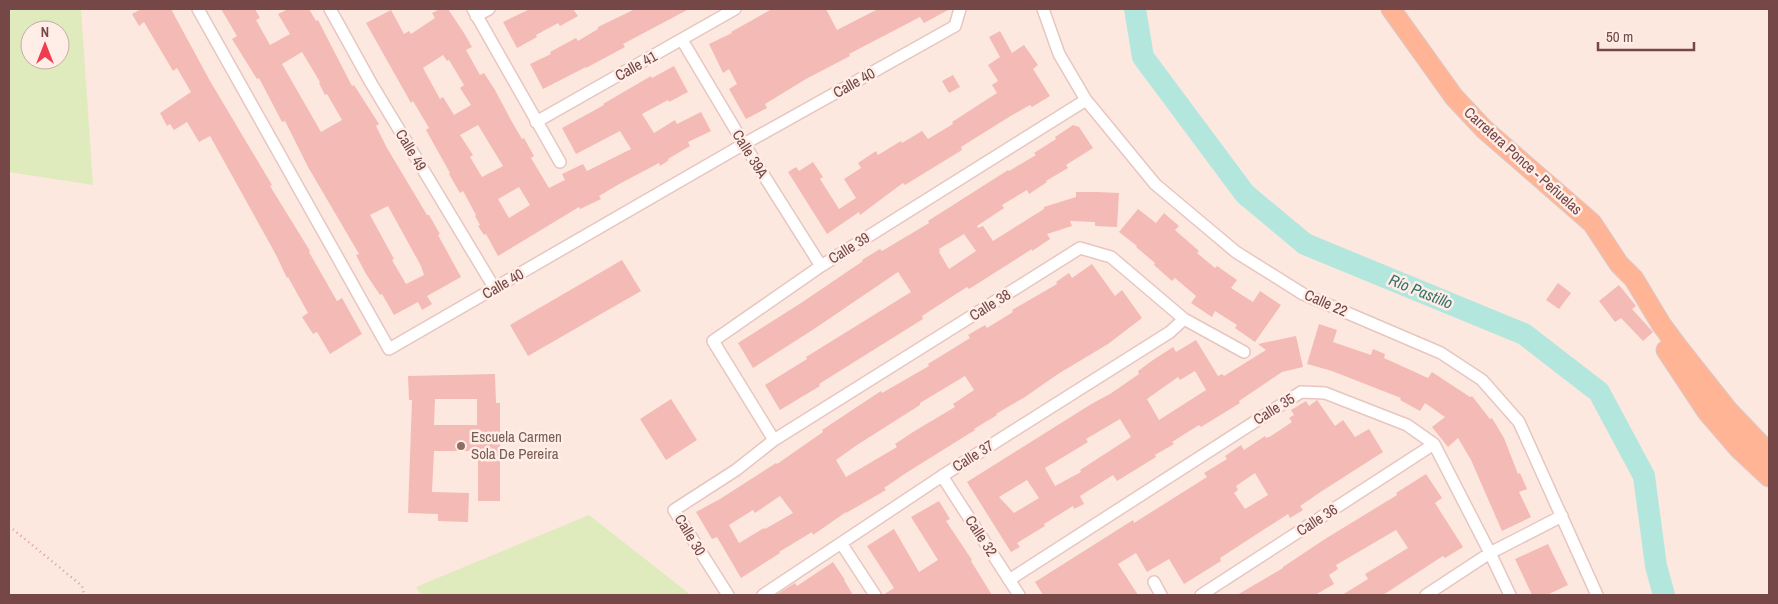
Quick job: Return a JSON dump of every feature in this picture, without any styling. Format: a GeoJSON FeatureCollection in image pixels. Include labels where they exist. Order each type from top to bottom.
{"type":"FeatureCollection","features":[{"type":"Feature","properties":{"kind":"main road","name":"Carretera Ponce - Peñuelas"},"geometry":{"type":"LineString","coordinates":[[1391,9],[1454,97],[1484,129],[1592,223],[1619,264],[1626,287],[1673,350],[1769,453]]}},
{"type":"Feature","properties":{"kind":"main road","name":"Carretera Ponce - Peñuelas"},"geometry":{"type":"LineString","coordinates":[[1673,350],[1707,412],[1738,448],[1767,468]]}},
{"type":"Feature","properties":{"kind":"street","name":"Calle 40"},"geometry":{"type":"LineString","coordinates":[[198,9],[389,349],[744,144],[954,26],[960,9]]}},
{"type":"Feature","properties":{"kind":"street","name":"Calle 49"},"geometry":{"type":"LineString","coordinates":[[330,9],[371,84],[495,289]]}},
{"type":"Feature","properties":{"kind":"street"},"geometry":{"type":"LineString","coordinates":[[489,9],[475,12],[560,162]]}},
{"type":"Feature","properties":{"kind":"street","name":"Calle 41"},"geometry":{"type":"LineString","coordinates":[[536,122],[735,9]]}},
{"type":"Feature","properties":{"kind":"street","name":"Calle 22"},"geometry":{"type":"LineString","coordinates":[[1043,9],[1059,54],[1086,100],[1155,184],[1236,252],[1303,294],[1441,353],[1482,380],[1519,422],[1597,595]]}},
{"type":"Feature","properties":{"kind":"street","name":"Calle 39A"},"geometry":{"type":"LineString","coordinates":[[682,40],[744,144],[821,266]]}},
{"type":"Feature","properties":{"kind":"street","name":"Calle 39"},"geometry":{"type":"LineString","coordinates":[[774,440],[713,341],[821,266],[1086,100]]}},
{"type":"Feature","properties":{"kind":"street","name":"Calle 38"},"geometry":{"type":"LineString","coordinates":[[736,470],[774,440],[1080,248],[1111,256],[1184,319],[1244,352]]}},
{"type":"Feature","properties":{"kind":"street","name":"Calle 37"},"geometry":{"type":"LineString","coordinates":[[763,595],[942,476],[1170,332],[1184,319]]}},
{"type":"Feature","properties":{"kind":"street","name":"Calle 35"},"geometry":{"type":"LineString","coordinates":[[1009,580],[1301,392],[1325,393],[1407,425],[1434,444],[1510,595]]}},
{"type":"Feature","properties":{"kind":"street","name":"Calle 36"},"geometry":{"type":"LineString","coordinates":[[1201,595],[1434,444]]}},
{"type":"Feature","properties":{"kind":"street","name":"Calle 30"},"geometry":{"type":"LineString","coordinates":[[728,595],[674,510],[736,470]]}},
{"type":"Feature","properties":{"kind":"street","name":"Calle 32"},"geometry":{"type":"LineString","coordinates":[[942,476],[1019,595]]}},
{"type":"Feature","properties":{"kind":"street"},"geometry":{"type":"LineString","coordinates":[[1426,595],[1490,553],[1562,516]]}},
{"type":"Feature","properties":{"kind":"street"},"geometry":{"type":"LineString","coordinates":[[842,543],[875,595]]}},
{"type":"Feature","properties":{"kind":"street"},"geometry":{"type":"LineString","coordinates":[[1154,582],[1161,595]]}},
{"type":"Feature","properties":{"kind":"path"},"geometry":{"type":"LineString","coordinates":[[9,526],[82,586],[84,595]]}},
{"type":"Feature","properties":{"kind":"green space"},"geometry":{"type":"Polygon","coordinates":[[[9,9],[81,9],[93,185],[9,172],[9,9]]]}},
{"type":"Feature","properties":{"kind":"green space"},"geometry":{"type":"Polygon","coordinates":[[[589,515],[691,595],[421,595],[416,587],[589,515]]]}},
{"type":"Feature","properties":{"kind":"building"},"geometry":{"type":"Polygon","coordinates":[[[141,9],[171,9],[210,81],[272,185],[270,186],[310,251],[337,301],[342,298],[362,334],[330,354],[317,332],[313,334],[302,317],[308,313],[210,136],[199,142],[187,122],[174,130],[170,124],[167,126],[160,113],[191,92],[177,68],[173,71],[144,22],[139,26],[132,14],[141,9]]]}},
{"type":"Feature","properties":{"kind":"building"},"geometry":{"type":"Polygon","coordinates":[[[221,9],[255,9],[260,18],[256,20],[270,45],[290,34],[278,14],[288,9],[309,9],[316,21],[318,20],[352,86],[354,85],[379,124],[376,126],[387,148],[440,234],[438,235],[461,277],[427,296],[432,304],[422,310],[418,302],[394,315],[382,294],[380,295],[366,274],[356,255],[359,254],[308,167],[285,121],[282,122],[259,78],[257,79],[232,39],[237,36],[221,9]],[[302,52],[282,64],[321,132],[342,120],[327,94],[325,95],[320,82],[302,52]],[[388,206],[370,215],[406,284],[424,275],[421,266],[388,206]]]}},
{"type":"Feature","properties":{"kind":"building"},"geometry":{"type":"Polygon","coordinates":[[[440,9],[448,9],[472,47],[466,50],[480,75],[484,73],[495,90],[522,139],[524,138],[534,156],[531,158],[549,188],[565,180],[562,174],[583,164],[587,171],[631,149],[620,131],[576,154],[562,128],[651,76],[652,78],[674,66],[688,92],[642,114],[654,133],[675,120],[677,124],[701,112],[711,131],[688,142],[690,146],[660,166],[659,163],[621,183],[599,196],[601,199],[580,209],[579,207],[498,256],[486,234],[484,235],[478,226],[480,225],[476,215],[463,191],[460,193],[449,174],[426,130],[429,128],[413,101],[411,103],[366,23],[391,10],[404,34],[409,31],[411,34],[435,18],[432,13],[440,9]],[[443,55],[423,68],[440,99],[443,97],[454,115],[471,105],[460,88],[464,85],[449,60],[447,61],[443,55]],[[478,125],[460,135],[473,155],[470,157],[482,177],[503,166],[478,125]],[[519,187],[498,199],[509,218],[530,205],[519,187]]]}},
{"type":"Feature","properties":{"kind":"building"},"geometry":{"type":"Polygon","coordinates":[[[530,9],[573,9],[578,16],[560,26],[558,23],[517,48],[503,22],[530,9]]]}},
{"type":"Feature","properties":{"kind":"building"},"geometry":{"type":"Polygon","coordinates":[[[635,9],[689,9],[623,44],[625,47],[543,89],[530,64],[551,54],[550,52],[576,38],[578,41],[598,29],[598,27],[635,9]]]}},
{"type":"Feature","properties":{"kind":"building"},"geometry":{"type":"Polygon","coordinates":[[[772,9],[826,9],[837,30],[878,9],[950,9],[924,23],[920,17],[849,54],[850,56],[806,79],[765,104],[767,108],[746,119],[729,89],[737,84],[729,69],[723,73],[709,44],[732,33],[772,9]]]}},
{"type":"Feature","properties":{"kind":"building"},"geometry":{"type":"Polygon","coordinates":[[[1000,31],[1012,53],[1024,45],[1038,65],[1033,69],[1050,96],[1032,107],[1030,105],[1009,117],[961,147],[962,150],[905,185],[903,183],[860,215],[859,212],[827,234],[788,172],[796,167],[799,171],[813,162],[823,177],[820,179],[839,209],[856,198],[844,179],[861,168],[858,163],[876,151],[878,155],[922,131],[928,139],[997,93],[992,85],[998,81],[988,65],[1000,57],[989,37],[1000,31]]]}},
{"type":"Feature","properties":{"kind":"building"},"geometry":{"type":"Polygon","coordinates":[[[953,75],[960,87],[949,93],[942,81],[953,75]]]}},
{"type":"Feature","properties":{"kind":"building"},"geometry":{"type":"Polygon","coordinates":[[[1073,125],[1079,127],[1093,148],[1066,165],[1068,168],[1029,194],[1027,190],[1002,205],[1004,208],[977,226],[978,228],[983,226],[993,241],[1044,209],[1044,207],[1076,197],[1076,192],[1119,193],[1117,227],[1095,226],[1095,222],[1070,221],[1072,226],[1047,234],[1050,239],[1032,251],[1032,249],[969,289],[967,287],[922,316],[923,319],[780,410],[765,385],[807,359],[806,357],[911,292],[898,272],[753,368],[738,343],[801,303],[862,260],[880,249],[882,251],[929,223],[928,221],[1008,170],[1036,155],[1034,153],[1056,139],[1055,137],[1073,125]],[[964,234],[939,249],[949,269],[976,251],[964,234]]]}},
{"type":"Feature","properties":{"kind":"building"},"geometry":{"type":"Polygon","coordinates":[[[1138,209],[1156,223],[1164,213],[1179,226],[1175,230],[1199,251],[1197,253],[1215,268],[1217,266],[1237,280],[1231,288],[1253,302],[1260,291],[1281,305],[1255,342],[1235,328],[1237,325],[1215,311],[1212,317],[1191,303],[1196,296],[1175,278],[1172,281],[1137,246],[1119,232],[1138,209]]]}},
{"type":"Feature","properties":{"kind":"building"},"geometry":{"type":"Polygon","coordinates":[[[622,260],[641,291],[528,356],[510,325],[622,260]]]}},
{"type":"Feature","properties":{"kind":"building"},"geometry":{"type":"Polygon","coordinates":[[[1092,264],[1115,296],[1122,290],[1142,318],[1108,344],[1058,374],[996,414],[975,430],[906,473],[884,488],[886,490],[846,512],[813,535],[812,532],[779,552],[741,578],[717,537],[712,539],[696,512],[777,464],[823,432],[822,430],[881,391],[882,393],[929,366],[928,364],[970,338],[968,335],[985,325],[987,328],[1013,312],[1012,310],[1057,284],[1056,282],[1069,273],[1072,278],[1092,264]],[[965,376],[920,403],[920,405],[836,460],[846,477],[897,447],[895,444],[955,407],[953,404],[974,390],[965,376]],[[780,496],[755,513],[753,510],[729,525],[739,543],[793,513],[780,496]]]}},
{"type":"Feature","properties":{"kind":"building"},"geometry":{"type":"Polygon","coordinates":[[[1558,283],[1571,293],[1559,309],[1546,300],[1558,283]]]}},
{"type":"Feature","properties":{"kind":"building"},"geometry":{"type":"Polygon","coordinates":[[[1619,285],[1636,306],[1632,309],[1653,332],[1643,341],[1621,318],[1615,322],[1599,301],[1619,285]]]}},
{"type":"Feature","properties":{"kind":"building"},"geometry":{"type":"Polygon","coordinates":[[[1319,324],[1337,330],[1333,342],[1371,355],[1373,349],[1385,354],[1384,358],[1428,378],[1432,372],[1470,397],[1472,396],[1490,419],[1492,418],[1504,438],[1518,474],[1520,473],[1527,489],[1519,492],[1531,517],[1502,531],[1471,460],[1458,438],[1448,447],[1432,427],[1445,417],[1425,403],[1420,411],[1400,400],[1401,398],[1332,371],[1307,364],[1319,324]]]}},
{"type":"Feature","properties":{"kind":"building"},"geometry":{"type":"Polygon","coordinates":[[[1296,336],[1303,367],[1282,372],[1239,401],[1240,403],[1172,442],[1174,444],[1155,455],[1156,457],[1117,481],[1113,475],[1080,496],[1084,504],[1074,509],[1073,506],[1044,524],[1045,526],[1017,543],[1020,547],[1011,552],[967,482],[1110,394],[1139,374],[1138,371],[1173,347],[1176,352],[1196,340],[1218,376],[1222,374],[1224,376],[1266,350],[1258,344],[1296,336]],[[1195,371],[1180,380],[1178,377],[1147,399],[1159,420],[1206,390],[1195,371]],[[1120,419],[1086,439],[1088,442],[1045,468],[1055,486],[1081,472],[1080,470],[1131,437],[1120,419]],[[1027,480],[999,497],[1014,513],[1039,498],[1027,480]]]}},
{"type":"Feature","properties":{"kind":"building"},"geometry":{"type":"Polygon","coordinates":[[[495,374],[496,403],[500,403],[500,501],[478,501],[478,451],[434,451],[432,492],[469,493],[468,522],[438,521],[438,514],[408,513],[412,400],[409,400],[408,376],[495,374]],[[435,399],[434,425],[477,425],[477,399],[435,399]]]}},
{"type":"Feature","properties":{"kind":"building"},"geometry":{"type":"Polygon","coordinates":[[[671,399],[697,440],[666,460],[640,419],[671,399]]]}},
{"type":"Feature","properties":{"kind":"building"},"geometry":{"type":"Polygon","coordinates":[[[1317,400],[1335,426],[1343,420],[1355,437],[1369,429],[1383,452],[1300,506],[1303,510],[1290,518],[1288,514],[1220,558],[1221,561],[1184,584],[1169,559],[1147,572],[1136,553],[1118,564],[1138,595],[1043,595],[1035,582],[1133,520],[1134,523],[1207,477],[1204,473],[1227,459],[1225,456],[1241,445],[1244,450],[1265,436],[1266,438],[1271,436],[1292,422],[1289,418],[1294,415],[1291,410],[1306,401],[1309,406],[1317,400]],[[1255,473],[1236,486],[1238,490],[1234,493],[1245,509],[1268,495],[1255,473]]]}},
{"type":"Feature","properties":{"kind":"building"},"geometry":{"type":"Polygon","coordinates":[[[1426,474],[1442,498],[1435,503],[1463,547],[1445,558],[1443,556],[1383,595],[1342,595],[1368,579],[1365,574],[1408,548],[1396,530],[1336,565],[1338,569],[1329,575],[1334,584],[1315,595],[1237,595],[1283,568],[1325,539],[1397,495],[1396,493],[1426,474]]]}},
{"type":"Feature","properties":{"kind":"building"},"geometry":{"type":"Polygon","coordinates":[[[939,501],[950,519],[946,521],[992,595],[883,595],[894,588],[867,546],[894,529],[919,572],[938,560],[911,517],[939,501]]]}},
{"type":"Feature","properties":{"kind":"building"},"geometry":{"type":"Polygon","coordinates":[[[1548,544],[1568,585],[1547,595],[1532,595],[1515,559],[1548,544]]]}},
{"type":"Feature","properties":{"kind":"building"},"geometry":{"type":"Polygon","coordinates":[[[833,562],[853,595],[776,595],[795,583],[797,586],[833,562]]]}},
{"type":"Feature","properties":{"kind":"waterway","name":"Río Pastillo"},"geometry":{"type":"LineString","coordinates":[[1135,9],[1143,57],[1245,194],[1305,244],[1524,334],[1599,392],[1644,476],[1656,566],[1664,595]]}},
{"type":"Feature","properties":{"kind":"place","name":"Escuela Carmen Sola De Pereira"},"geometry":{"type":"Point","coordinates":[461,446]}}]}
